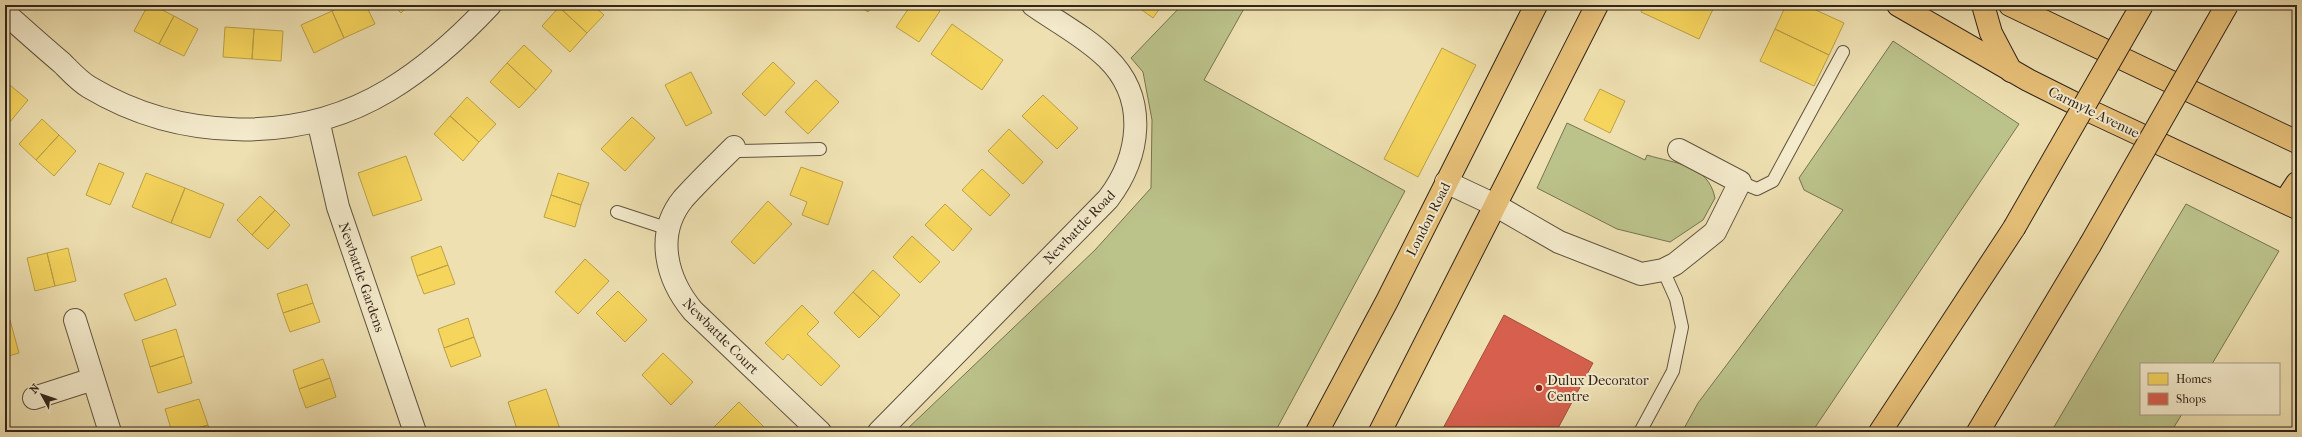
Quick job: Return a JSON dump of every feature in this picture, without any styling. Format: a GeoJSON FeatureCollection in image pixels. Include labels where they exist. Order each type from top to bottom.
{"type":"FeatureCollection","features":[{"type":"Feature","properties":{"kind":"main road","name":"London Road"},"geometry":{"type":"LineString","coordinates":[[1316,432],[1387,301],[1536,5]]}},
{"type":"Feature","properties":{"kind":"main road"},"geometry":{"type":"LineString","coordinates":[[1380,432],[1597,5]]}},
{"type":"Feature","properties":{"kind":"main road","name":"Carmyle Avenue"},"geometry":{"type":"LineString","coordinates":[[1898,5],[2011,71],[2092,112],[2291,205]]}},
{"type":"Feature","properties":{"kind":"main road"},"geometry":{"type":"LineString","coordinates":[[1983,5],[1991,33],[2011,71]]}},
{"type":"Feature","properties":{"kind":"main road"},"geometry":{"type":"LineString","coordinates":[[2010,5],[2297,142]]}},
{"type":"Feature","properties":{"kind":"main road"},"geometry":{"type":"LineString","coordinates":[[1880,432],[2014,228],[2142,5]]}},
{"type":"Feature","properties":{"kind":"main road"},"geometry":{"type":"LineString","coordinates":[[1978,432],[2090,245],[2227,5]]}},
{"type":"Feature","properties":{"kind":"main road"},"geometry":{"type":"LineString","coordinates":[[2291,205],[2297,183]]}},
{"type":"Feature","properties":{"kind":"street"},"geometry":{"type":"LineString","coordinates":[[5,15],[88,86],[118,102],[150,115],[183,124],[211,128],[252,130],[318,120],[354,108],[388,91],[420,70],[463,34],[490,5]]}},
{"type":"Feature","properties":{"kind":"street","name":"Newbattle Road"},"geometry":{"type":"LineString","coordinates":[[878,432],[1108,200],[1120,184],[1129,166],[1134,146],[1136,126],[1133,106],[1120,74],[1096,47],[1033,5]]}},
{"type":"Feature","properties":{"kind":"street","name":"Newbattle Gardens"},"geometry":{"type":"LineString","coordinates":[[318,120],[338,207],[415,432]]}},
{"type":"Feature","properties":{"kind":"street","name":"Newbattle Court"},"geometry":{"type":"LineString","coordinates":[[734,147],[682,200],[674,214],[666,245],[667,262],[672,280],[681,297],[693,311],[820,432]]}},
{"type":"Feature","properties":{"kind":"street"},"geometry":{"type":"LineString","coordinates":[[1446,182],[1495,205],[1559,242],[1641,274],[1663,270],[1675,264],[1715,232],[1740,182],[1679,150]]}},
{"type":"Feature","properties":{"kind":"street"},"geometry":{"type":"LineString","coordinates":[[74,320],[110,432]]}},
{"type":"Feature","properties":{"kind":"street"},"geometry":{"type":"LineString","coordinates":[[34,398],[93,379]]}},
{"type":"Feature","properties":{"kind":"lane"},"geometry":{"type":"LineString","coordinates":[[1740,182],[1757,189],[1773,181],[1842,52]]}},
{"type":"Feature","properties":{"kind":"lane"},"geometry":{"type":"LineString","coordinates":[[734,147],[740,152],[820,149]]}},
{"type":"Feature","properties":{"kind":"lane"},"geometry":{"type":"LineString","coordinates":[[616,212],[669,229]]}},
{"type":"Feature","properties":{"kind":"lane"},"geometry":{"type":"LineString","coordinates":[[1640,432],[1673,371],[1682,326],[1676,299],[1663,270]]}},
{"type":"Feature","properties":{"kind":"green space"},"geometry":{"type":"Polygon","coordinates":[[[1182,5],[1246,5],[1204,80],[1405,191],[1275,432],[904,432],[1095,250],[1151,188],[1152,120],[1143,72],[1131,58],[1182,5]]]}},
{"type":"Feature","properties":{"kind":"green space"},"geometry":{"type":"Polygon","coordinates":[[[1893,41],[2019,124],[1812,432],[1682,432],[1698,403],[1843,210],[1804,190],[1799,178],[1893,41]]]}},
{"type":"Feature","properties":{"kind":"green space"},"geometry":{"type":"Polygon","coordinates":[[[1567,123],[1645,160],[1647,155],[1689,167],[1698,172],[1706,178],[1715,198],[1703,220],[1670,242],[1617,229],[1537,188],[1567,123]]]}},
{"type":"Feature","properties":{"kind":"green space"},"geometry":{"type":"Polygon","coordinates":[[[2186,204],[2279,251],[2213,363],[2140,363],[2140,415],[2181,415],[2171,432],[2051,432],[2186,204]]]}},
{"type":"Feature","properties":{"kind":"building: Homes"},"geometry":{"type":"Polygon","coordinates":[[[148,5],[153,5],[174,16],[159,44],[134,31],[148,5]]]}},
{"type":"Feature","properties":{"kind":"building: Homes"},"geometry":{"type":"Polygon","coordinates":[[[344,5],[366,5],[375,24],[344,38],[332,11],[344,5]]]}},
{"type":"Feature","properties":{"kind":"building: Homes"},"geometry":{"type":"Polygon","coordinates":[[[393,5],[409,5],[401,13],[393,5]]]}},
{"type":"Feature","properties":{"kind":"building: Homes"},"geometry":{"type":"Polygon","coordinates":[[[561,5],[593,5],[604,15],[587,33],[559,7],[561,5]]]}},
{"type":"Feature","properties":{"kind":"building: Homes"},"geometry":{"type":"Polygon","coordinates":[[[858,5],[873,5],[868,12],[858,5]]]}},
{"type":"Feature","properties":{"kind":"building: Homes"},"geometry":{"type":"Polygon","coordinates":[[[911,5],[930,5],[940,11],[919,42],[896,27],[911,5]]]}},
{"type":"Feature","properties":{"kind":"building: Homes"},"geometry":{"type":"Polygon","coordinates":[[[1135,5],[1162,5],[1153,18],[1135,5]]]}},
{"type":"Feature","properties":{"kind":"building: Homes"},"geometry":{"type":"Polygon","coordinates":[[[1644,5],[1710,5],[1714,7],[1699,39],[1641,12],[1644,5]]]}},
{"type":"Feature","properties":{"kind":"building: Homes"},"geometry":{"type":"Polygon","coordinates":[[[1786,5],[1805,5],[1844,23],[1829,55],[1775,29],[1786,5]]]}},
{"type":"Feature","properties":{"kind":"building: Homes"},"geometry":{"type":"Polygon","coordinates":[[[559,7],[587,33],[570,52],[542,26],[559,7]]]}},
{"type":"Feature","properties":{"kind":"building: Homes"},"geometry":{"type":"Polygon","coordinates":[[[332,11],[344,38],[314,53],[301,25],[332,11]]]}},
{"type":"Feature","properties":{"kind":"building: Homes"},"geometry":{"type":"Polygon","coordinates":[[[174,16],[198,29],[184,56],[159,44],[174,16]]]}},
{"type":"Feature","properties":{"kind":"building: Homes"},"geometry":{"type":"Polygon","coordinates":[[[952,24],[1003,60],[982,90],[931,54],[952,24]]]}},
{"type":"Feature","properties":{"kind":"building: Homes"},"geometry":{"type":"Polygon","coordinates":[[[225,27],[254,29],[252,59],[223,57],[225,27]]]}},
{"type":"Feature","properties":{"kind":"building: Homes"},"geometry":{"type":"Polygon","coordinates":[[[254,29],[283,31],[281,61],[252,59],[254,29]]]}},
{"type":"Feature","properties":{"kind":"building: Homes"},"geometry":{"type":"Polygon","coordinates":[[[1775,29],[1829,55],[1814,86],[1760,61],[1775,29]]]}},
{"type":"Feature","properties":{"kind":"building: Homes"},"geometry":{"type":"Polygon","coordinates":[[[524,45],[552,71],[536,90],[507,63],[524,45]]]}},
{"type":"Feature","properties":{"kind":"building: Homes"},"geometry":{"type":"Polygon","coordinates":[[[1442,48],[1476,65],[1418,177],[1384,159],[1442,48]]]}},
{"type":"Feature","properties":{"kind":"building: Homes"},"geometry":{"type":"Polygon","coordinates":[[[773,62],[795,83],[765,116],[742,94],[773,62]]]}},
{"type":"Feature","properties":{"kind":"building: Homes"},"geometry":{"type":"Polygon","coordinates":[[[507,63],[536,90],[519,108],[490,82],[507,63]]]}},
{"type":"Feature","properties":{"kind":"building: Homes"},"geometry":{"type":"Polygon","coordinates":[[[691,72],[712,113],[686,126],[665,85],[691,72]]]}},
{"type":"Feature","properties":{"kind":"building: Homes"},"geometry":{"type":"Polygon","coordinates":[[[816,80],[839,102],[808,134],[785,112],[816,80]]]}},
{"type":"Feature","properties":{"kind":"building: Homes"},"geometry":{"type":"Polygon","coordinates":[[[5,81],[28,100],[5,128],[5,81]]]}},
{"type":"Feature","properties":{"kind":"building: Homes"},"geometry":{"type":"Polygon","coordinates":[[[1600,89],[1625,101],[1610,133],[1584,120],[1600,89]]]}},
{"type":"Feature","properties":{"kind":"building: Homes"},"geometry":{"type":"Polygon","coordinates":[[[1043,95],[1078,128],[1057,149],[1022,116],[1043,95]]]}},
{"type":"Feature","properties":{"kind":"building: Homes"},"geometry":{"type":"Polygon","coordinates":[[[467,97],[496,124],[479,142],[450,116],[467,97]]]}},
{"type":"Feature","properties":{"kind":"building: Homes"},"geometry":{"type":"Polygon","coordinates":[[[450,116],[479,142],[463,161],[434,134],[450,116]]]}},
{"type":"Feature","properties":{"kind":"building: Homes"},"geometry":{"type":"Polygon","coordinates":[[[632,117],[655,138],[625,171],[601,149],[632,117]]]}},
{"type":"Feature","properties":{"kind":"building: Homes"},"geometry":{"type":"Polygon","coordinates":[[[42,119],[59,135],[36,160],[19,144],[42,119]]]}},
{"type":"Feature","properties":{"kind":"building: Homes"},"geometry":{"type":"Polygon","coordinates":[[[1009,129],[1043,162],[1023,184],[988,151],[1009,129]]]}},
{"type":"Feature","properties":{"kind":"building: Homes"},"geometry":{"type":"Polygon","coordinates":[[[59,135],[76,151],[54,176],[36,160],[59,135]]]}},
{"type":"Feature","properties":{"kind":"building: Homes"},"geometry":{"type":"Polygon","coordinates":[[[406,156],[422,200],[373,216],[358,173],[406,156]]]}},
{"type":"Feature","properties":{"kind":"building: Homes"},"geometry":{"type":"Polygon","coordinates":[[[99,163],[124,173],[110,205],[86,195],[99,163]]]}},
{"type":"Feature","properties":{"kind":"building: Homes"},"geometry":{"type":"Polygon","coordinates":[[[801,167],[843,182],[828,225],[802,215],[807,202],[790,195],[801,167]]]}},
{"type":"Feature","properties":{"kind":"building: Homes"},"geometry":{"type":"Polygon","coordinates":[[[982,169],[1010,195],[990,216],[962,190],[982,169]]]}},
{"type":"Feature","properties":{"kind":"building: Homes"},"geometry":{"type":"Polygon","coordinates":[[[146,173],[185,188],[171,223],[132,207],[146,173]]]}},
{"type":"Feature","properties":{"kind":"building: Homes"},"geometry":{"type":"Polygon","coordinates":[[[558,173],[589,183],[581,205],[551,195],[558,173]]]}},
{"type":"Feature","properties":{"kind":"building: Homes"},"geometry":{"type":"Polygon","coordinates":[[[185,188],[224,204],[210,238],[171,223],[185,188]]]}},
{"type":"Feature","properties":{"kind":"building: Homes"},"geometry":{"type":"Polygon","coordinates":[[[551,195],[581,205],[575,227],[544,217],[551,195]]]}},
{"type":"Feature","properties":{"kind":"building: Homes"},"geometry":{"type":"Polygon","coordinates":[[[260,196],[275,210],[252,235],[237,220],[260,196]]]}},
{"type":"Feature","properties":{"kind":"building: Homes"},"geometry":{"type":"Polygon","coordinates":[[[768,201],[792,224],[754,264],[731,242],[768,201]]]}},
{"type":"Feature","properties":{"kind":"building: Homes"},"geometry":{"type":"Polygon","coordinates":[[[945,204],[972,229],[953,251],[925,225],[945,204]]]}},
{"type":"Feature","properties":{"kind":"building: Homes"},"geometry":{"type":"Polygon","coordinates":[[[275,210],[290,225],[268,249],[252,235],[275,210]]]}},
{"type":"Feature","properties":{"kind":"building: Homes"},"geometry":{"type":"Polygon","coordinates":[[[912,236],[940,262],[920,283],[893,257],[912,236]]]}},
{"type":"Feature","properties":{"kind":"building: Homes"},"geometry":{"type":"Polygon","coordinates":[[[441,246],[448,265],[417,276],[411,257],[441,246]]]}},
{"type":"Feature","properties":{"kind":"building: Homes"},"geometry":{"type":"Polygon","coordinates":[[[68,248],[76,281],[55,286],[47,253],[68,248]]]}},
{"type":"Feature","properties":{"kind":"building: Homes"},"geometry":{"type":"Polygon","coordinates":[[[47,253],[55,286],[35,291],[27,258],[47,253]]]}},
{"type":"Feature","properties":{"kind":"building: Homes"},"geometry":{"type":"Polygon","coordinates":[[[585,259],[609,281],[578,314],[555,292],[585,259]]]}},
{"type":"Feature","properties":{"kind":"building: Homes"},"geometry":{"type":"Polygon","coordinates":[[[448,265],[455,284],[424,294],[417,276],[448,265]]]}},
{"type":"Feature","properties":{"kind":"building: Homes"},"geometry":{"type":"Polygon","coordinates":[[[873,270],[900,295],[880,317],[853,292],[873,270]]]}},
{"type":"Feature","properties":{"kind":"building: Homes"},"geometry":{"type":"Polygon","coordinates":[[[166,278],[176,305],[135,321],[124,294],[166,278]]]}},
{"type":"Feature","properties":{"kind":"building: Homes"},"geometry":{"type":"Polygon","coordinates":[[[307,284],[313,303],[283,313],[277,294],[307,284]]]}},
{"type":"Feature","properties":{"kind":"building: Homes"},"geometry":{"type":"Polygon","coordinates":[[[618,291],[647,320],[625,342],[596,313],[618,291]]]}},
{"type":"Feature","properties":{"kind":"building: Homes"},"geometry":{"type":"Polygon","coordinates":[[[853,292],[880,317],[859,338],[834,313],[853,292]]]}},
{"type":"Feature","properties":{"kind":"building: Homes"},"geometry":{"type":"Polygon","coordinates":[[[313,303],[320,322],[290,332],[283,313],[313,303]]]}},
{"type":"Feature","properties":{"kind":"building: Homes"},"geometry":{"type":"Polygon","coordinates":[[[802,305],[819,322],[807,334],[840,366],[821,386],[788,354],[783,360],[765,343],[802,305]]]}},
{"type":"Feature","properties":{"kind":"building: Homes"},"geometry":{"type":"Polygon","coordinates":[[[468,318],[474,337],[444,348],[438,329],[468,318]]]}},
{"type":"Feature","properties":{"kind":"building: Homes"},"geometry":{"type":"Polygon","coordinates":[[[10,320],[19,353],[5,357],[5,322],[10,320]]]}},
{"type":"Feature","properties":{"kind":"building: Homes"},"geometry":{"type":"Polygon","coordinates":[[[176,329],[184,356],[150,367],[142,340],[176,329]]]}},
{"type":"Feature","properties":{"kind":"building: Homes"},"geometry":{"type":"Polygon","coordinates":[[[474,337],[481,356],[451,367],[444,348],[474,337]]]}},
{"type":"Feature","properties":{"kind":"building: Homes"},"geometry":{"type":"Polygon","coordinates":[[[663,353],[693,382],[671,405],[642,375],[663,353]]]}},
{"type":"Feature","properties":{"kind":"building: Homes"},"geometry":{"type":"Polygon","coordinates":[[[184,356],[192,383],[158,393],[150,367],[184,356]]]}},
{"type":"Feature","properties":{"kind":"building: Homes"},"geometry":{"type":"Polygon","coordinates":[[[323,359],[330,378],[299,389],[293,370],[323,359]]]}},
{"type":"Feature","properties":{"kind":"building: Homes"},"geometry":{"type":"Polygon","coordinates":[[[330,378],[336,397],[306,408],[299,389],[330,378]]]}},
{"type":"Feature","properties":{"kind":"building: Homes"},"geometry":{"type":"Polygon","coordinates":[[[546,389],[561,432],[518,432],[508,402],[546,389]]]}},
{"type":"Feature","properties":{"kind":"building: Homes"},"geometry":{"type":"Polygon","coordinates":[[[199,399],[208,425],[185,432],[172,432],[165,409],[199,399]]]}},
{"type":"Feature","properties":{"kind":"building: Homes"},"geometry":{"type":"Polygon","coordinates":[[[739,402],[769,432],[709,432],[739,402]]]}},
{"type":"Feature","properties":{"kind":"building: Homes"},"geometry":{"type":"Polygon","coordinates":[[[208,425],[210,432],[185,432],[208,425]]]}},
{"type":"Feature","properties":{"kind":"building: Shops"},"geometry":{"type":"Polygon","coordinates":[[[1504,315],[1593,363],[1556,432],[1441,432],[1504,315]]]}},
{"type":"Feature","properties":{"kind":"place","name":"Dulux Decorator Centre"},"geometry":{"type":"Point","coordinates":[1539,388]}}]}
